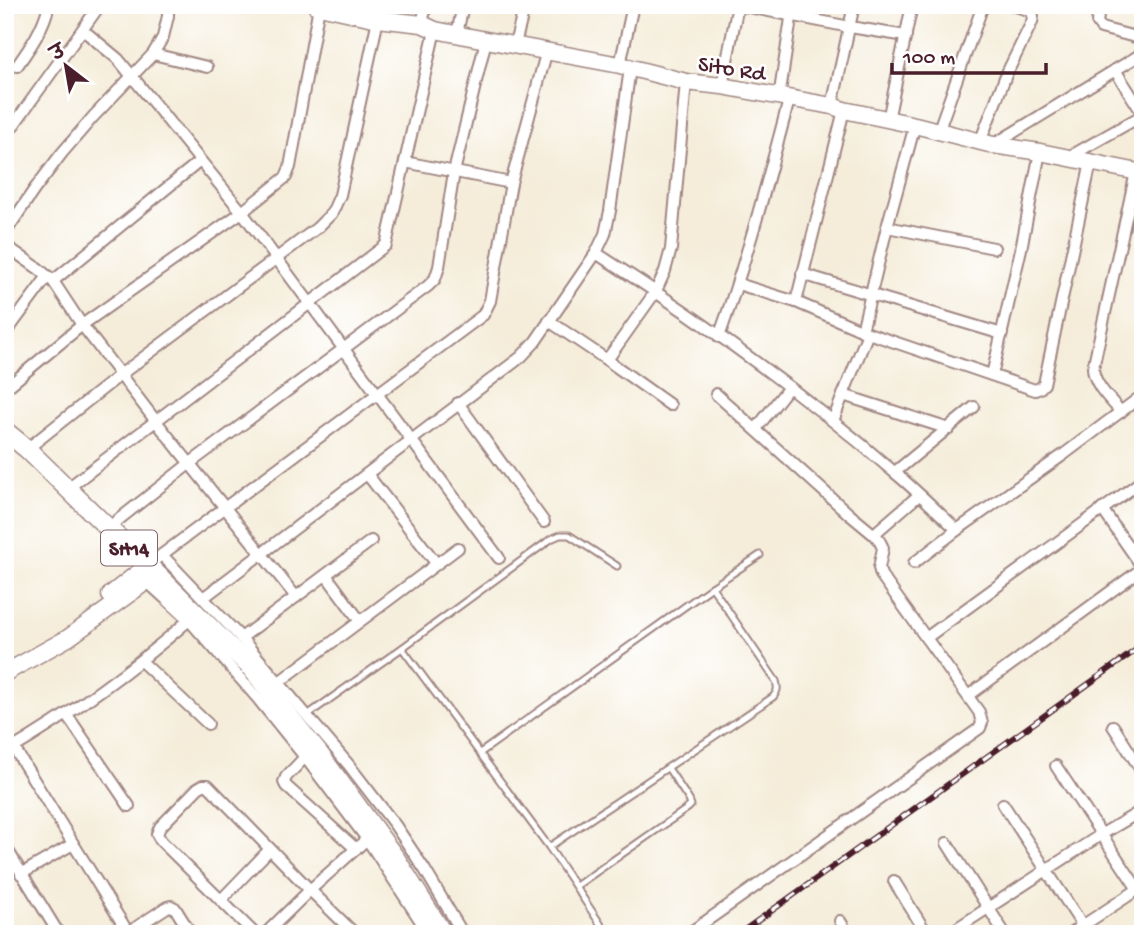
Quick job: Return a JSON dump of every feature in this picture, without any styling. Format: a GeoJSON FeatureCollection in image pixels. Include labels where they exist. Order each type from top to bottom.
{"type":"FeatureCollection","features":[{"type":"Feature","properties":{"kind":"main road","name":"Sito Rd"},"geometry":{"type":"LineString","coordinates":[[317,6],[370,13],[457,34],[625,66],[686,82],[722,86],[838,108],[987,143],[1140,172]]}},
{"type":"Feature","properties":{"kind":"main road","name":"SH14"},"geometry":{"type":"LineString","coordinates":[[5,431],[68,488],[251,668],[320,755],[396,859],[443,934]]}},
{"type":"Feature","properties":{"kind":"main road"},"geometry":{"type":"LineString","coordinates":[[5,662],[63,630],[150,569]]}},
{"type":"Feature","properties":{"kind":"main road"},"geometry":{"type":"LineString","coordinates":[[5,673],[68,638],[150,569]]}},
{"type":"Feature","properties":{"kind":"street"},"geometry":{"type":"LineString","coordinates":[[18,66],[38,37],[49,5]]}},
{"type":"Feature","properties":{"kind":"street"},"geometry":{"type":"LineString","coordinates":[[5,137],[100,5]]}},
{"type":"Feature","properties":{"kind":"street"},"geometry":{"type":"LineString","coordinates":[[5,233],[62,153],[153,54],[163,37],[168,5]]}},
{"type":"Feature","properties":{"kind":"street"},"geometry":{"type":"LineString","coordinates":[[68,488],[386,245],[405,162],[429,27],[426,5]]}},
{"type":"Feature","properties":{"kind":"street"},"geometry":{"type":"LineString","coordinates":[[457,34],[463,5]]}},
{"type":"Feature","properties":{"kind":"street"},"geometry":{"type":"LineString","coordinates":[[515,44],[525,5]]}},
{"type":"Feature","properties":{"kind":"street"},"geometry":{"type":"LineString","coordinates":[[203,598],[521,357],[535,342],[596,253],[605,234],[610,211],[633,5]]}},
{"type":"Feature","properties":{"kind":"street"},"geometry":{"type":"LineString","coordinates":[[722,86],[738,5],[792,11],[850,27],[906,36]]}},
{"type":"Feature","properties":{"kind":"street"},"geometry":{"type":"LineString","coordinates":[[796,302],[838,108],[854,5]]}},
{"type":"Feature","properties":{"kind":"street"},"geometry":{"type":"LineString","coordinates":[[888,120],[912,5]]}},
{"type":"Feature","properties":{"kind":"street"},"geometry":{"type":"LineString","coordinates":[[938,132],[983,5]]}},
{"type":"Feature","properties":{"kind":"street"},"geometry":{"type":"LineString","coordinates":[[987,143],[1006,75],[1032,22],[1031,11],[1013,5]]}},
{"type":"Feature","properties":{"kind":"street"},"geometry":{"type":"LineString","coordinates":[[1100,5],[1097,22],[1101,28],[1143,39]]}},
{"type":"Feature","properties":{"kind":"street"},"geometry":{"type":"LineString","coordinates":[[5,389],[82,325],[242,212],[286,177],[290,167],[317,6]]}},
{"type":"Feature","properties":{"kind":"street"},"geometry":{"type":"LineString","coordinates":[[719,337],[738,284],[784,99],[792,11]]}},
{"type":"Feature","properties":{"kind":"street"},"geometry":{"type":"LineString","coordinates":[[27,449],[120,374],[276,259],[332,214],[340,195],[370,13]]}},
{"type":"Feature","properties":{"kind":"street"},"geometry":{"type":"LineString","coordinates":[[83,30],[118,59],[132,75],[242,212],[499,558]]}},
{"type":"Feature","properties":{"kind":"street"},"geometry":{"type":"LineString","coordinates":[[108,528],[435,279],[454,172],[486,40]]}},
{"type":"Feature","properties":{"kind":"street"},"geometry":{"type":"LineString","coordinates":[[150,569],[225,508],[484,315],[490,302],[511,183],[547,50]]}},
{"type":"Feature","properties":{"kind":"street"},"geometry":{"type":"LineString","coordinates":[[987,143],[1143,53]]}},
{"type":"Feature","properties":{"kind":"street"},"geometry":{"type":"LineString","coordinates":[[153,54],[207,67]]}},
{"type":"Feature","properties":{"kind":"street"},"geometry":{"type":"LineString","coordinates":[[1067,158],[1143,114],[1115,70]]}},
{"type":"Feature","properties":{"kind":"street"},"geometry":{"type":"LineString","coordinates":[[607,360],[656,291],[665,271],[671,249],[686,82]]}},
{"type":"Feature","properties":{"kind":"street"},"geometry":{"type":"LineString","coordinates":[[833,421],[865,332],[870,296],[915,125]]}},
{"type":"Feature","properties":{"kind":"street"},"geometry":{"type":"LineString","coordinates":[[992,375],[1040,152]]}},
{"type":"Feature","properties":{"kind":"street"},"geometry":{"type":"LineString","coordinates":[[5,334],[50,278],[200,161]]}},
{"type":"Feature","properties":{"kind":"street"},"geometry":{"type":"LineString","coordinates":[[405,162],[511,183]]}},
{"type":"Feature","properties":{"kind":"street"},"geometry":{"type":"LineString","coordinates":[[738,284],[796,302],[865,332],[1035,390],[1044,384],[1091,162]]}},
{"type":"Feature","properties":{"kind":"street"},"geometry":{"type":"LineString","coordinates":[[1121,412],[1093,376],[1093,368],[1140,172]]}},
{"type":"Feature","properties":{"kind":"street"},"geometry":{"type":"LineString","coordinates":[[887,227],[994,248]]}},
{"type":"Feature","properties":{"kind":"street"},"geometry":{"type":"LineString","coordinates":[[5,245],[50,278],[82,325],[155,420],[296,597]]}},
{"type":"Feature","properties":{"kind":"street"},"geometry":{"type":"LineString","coordinates":[[596,253],[656,291],[789,387],[895,472],[957,530]]}},
{"type":"Feature","properties":{"kind":"street"},"geometry":{"type":"LineString","coordinates":[[802,274],[1002,334]]}},
{"type":"Feature","properties":{"kind":"street"},"geometry":{"type":"LineString","coordinates":[[549,321],[670,405]]}},
{"type":"Feature","properties":{"kind":"street"},"geometry":{"type":"LineString","coordinates":[[756,429],[789,387]]}},
{"type":"Feature","properties":{"kind":"street"},"geometry":{"type":"LineString","coordinates":[[688,934],[979,728],[982,723],[968,696],[881,575],[879,568],[883,548],[878,538],[716,394]]}},
{"type":"Feature","properties":{"kind":"street"},"geometry":{"type":"LineString","coordinates":[[843,395],[949,429]]}},
{"type":"Feature","properties":{"kind":"street"},"geometry":{"type":"LineString","coordinates":[[914,563],[1143,395]]}},
{"type":"Feature","properties":{"kind":"street"},"geometry":{"type":"LineString","coordinates":[[458,403],[544,522]]}},
{"type":"Feature","properties":{"kind":"street"},"geometry":{"type":"LineString","coordinates":[[895,472],[974,407]]}},
{"type":"Feature","properties":{"kind":"street"},"geometry":{"type":"LineString","coordinates":[[367,474],[436,563]]}},
{"type":"Feature","properties":{"kind":"street"},"geometry":{"type":"LineString","coordinates":[[926,638],[1143,480]]}},
{"type":"Feature","properties":{"kind":"street"},"geometry":{"type":"LineString","coordinates":[[874,534],[919,495]]}},
{"type":"Feature","properties":{"kind":"street"},"geometry":{"type":"LineString","coordinates":[[968,696],[1143,568],[1102,509]]}},
{"type":"Feature","properties":{"kind":"street"},"geometry":{"type":"LineString","coordinates":[[241,638],[371,541]]}},
{"type":"Feature","properties":{"kind":"street"},"geometry":{"type":"LineString","coordinates":[[279,682],[458,548]]}},
{"type":"Feature","properties":{"kind":"street"},"geometry":{"type":"LineString","coordinates":[[150,569],[203,598],[279,682],[395,825],[464,934]]}},
{"type":"Feature","properties":{"kind":"street"},"geometry":{"type":"LineString","coordinates":[[150,569],[305,757],[367,839],[429,934]]}},
{"type":"Feature","properties":{"kind":"street"},"geometry":{"type":"LineString","coordinates":[[326,575],[360,621]]}},
{"type":"Feature","properties":{"kind":"street"},"geometry":{"type":"LineString","coordinates":[[190,620],[141,661],[67,715],[10,751],[73,844],[128,933],[171,906],[191,934]]}},
{"type":"Feature","properties":{"kind":"street"},"geometry":{"type":"LineString","coordinates":[[141,661],[208,724]]}},
{"type":"Feature","properties":{"kind":"street"},"geometry":{"type":"LineString","coordinates":[[67,715],[129,806]]}},
{"type":"Feature","properties":{"kind":"street"},"geometry":{"type":"LineString","coordinates":[[1113,726],[1143,773]]}},
{"type":"Feature","properties":{"kind":"street"},"geometry":{"type":"LineString","coordinates":[[305,757],[286,777],[286,786],[356,849]]}},
{"type":"Feature","properties":{"kind":"street"},"geometry":{"type":"LineString","coordinates":[[1056,766],[1141,891],[1085,930],[1070,934]]}},
{"type":"Feature","properties":{"kind":"street"},"geometry":{"type":"LineString","coordinates":[[255,934],[157,834],[160,827],[203,785],[208,785],[355,934]]}},
{"type":"Feature","properties":{"kind":"street"},"geometry":{"type":"LineString","coordinates":[[1003,804],[1085,930]]}},
{"type":"Feature","properties":{"kind":"street"},"geometry":{"type":"LineString","coordinates":[[948,934],[1143,810]]}},
{"type":"Feature","properties":{"kind":"street"},"geometry":{"type":"LineString","coordinates":[[265,934],[367,839]]}},
{"type":"Feature","properties":{"kind":"street"},"geometry":{"type":"LineString","coordinates":[[21,874],[73,844]]}},
{"type":"Feature","properties":{"kind":"street"},"geometry":{"type":"LineString","coordinates":[[947,844],[1005,934]]}},
{"type":"Feature","properties":{"kind":"street"},"geometry":{"type":"LineString","coordinates":[[5,846],[59,934]]}},
{"type":"Feature","properties":{"kind":"street"},"geometry":{"type":"LineString","coordinates":[[221,900],[270,849]]}},
{"type":"Feature","properties":{"kind":"street"},"geometry":{"type":"LineString","coordinates":[[894,881],[927,934]]}},
{"type":"Feature","properties":{"kind":"street"},"geometry":{"type":"LineString","coordinates":[[840,921],[848,934]]}},
{"type":"Feature","properties":{"kind":"lane"},"geometry":{"type":"LineString","coordinates":[[306,716],[551,539],[569,535],[617,566]]}},
{"type":"Feature","properties":{"kind":"lane"},"geometry":{"type":"LineString","coordinates":[[480,753],[760,555]]}},
{"type":"Feature","properties":{"kind":"lane"},"geometry":{"type":"LineString","coordinates":[[549,847],[777,692],[776,681],[712,587]]}},
{"type":"Feature","properties":{"kind":"lane"},"geometry":{"type":"LineString","coordinates":[[402,648],[549,847],[607,934]]}},
{"type":"Feature","properties":{"kind":"lane"},"geometry":{"type":"LineString","coordinates":[[576,886],[691,805],[668,768]]}},
{"type":"Feature","properties":{"kind":"railway"},"geometry":{"type":"LineString","coordinates":[[739,934],[1143,645]]}}]}
